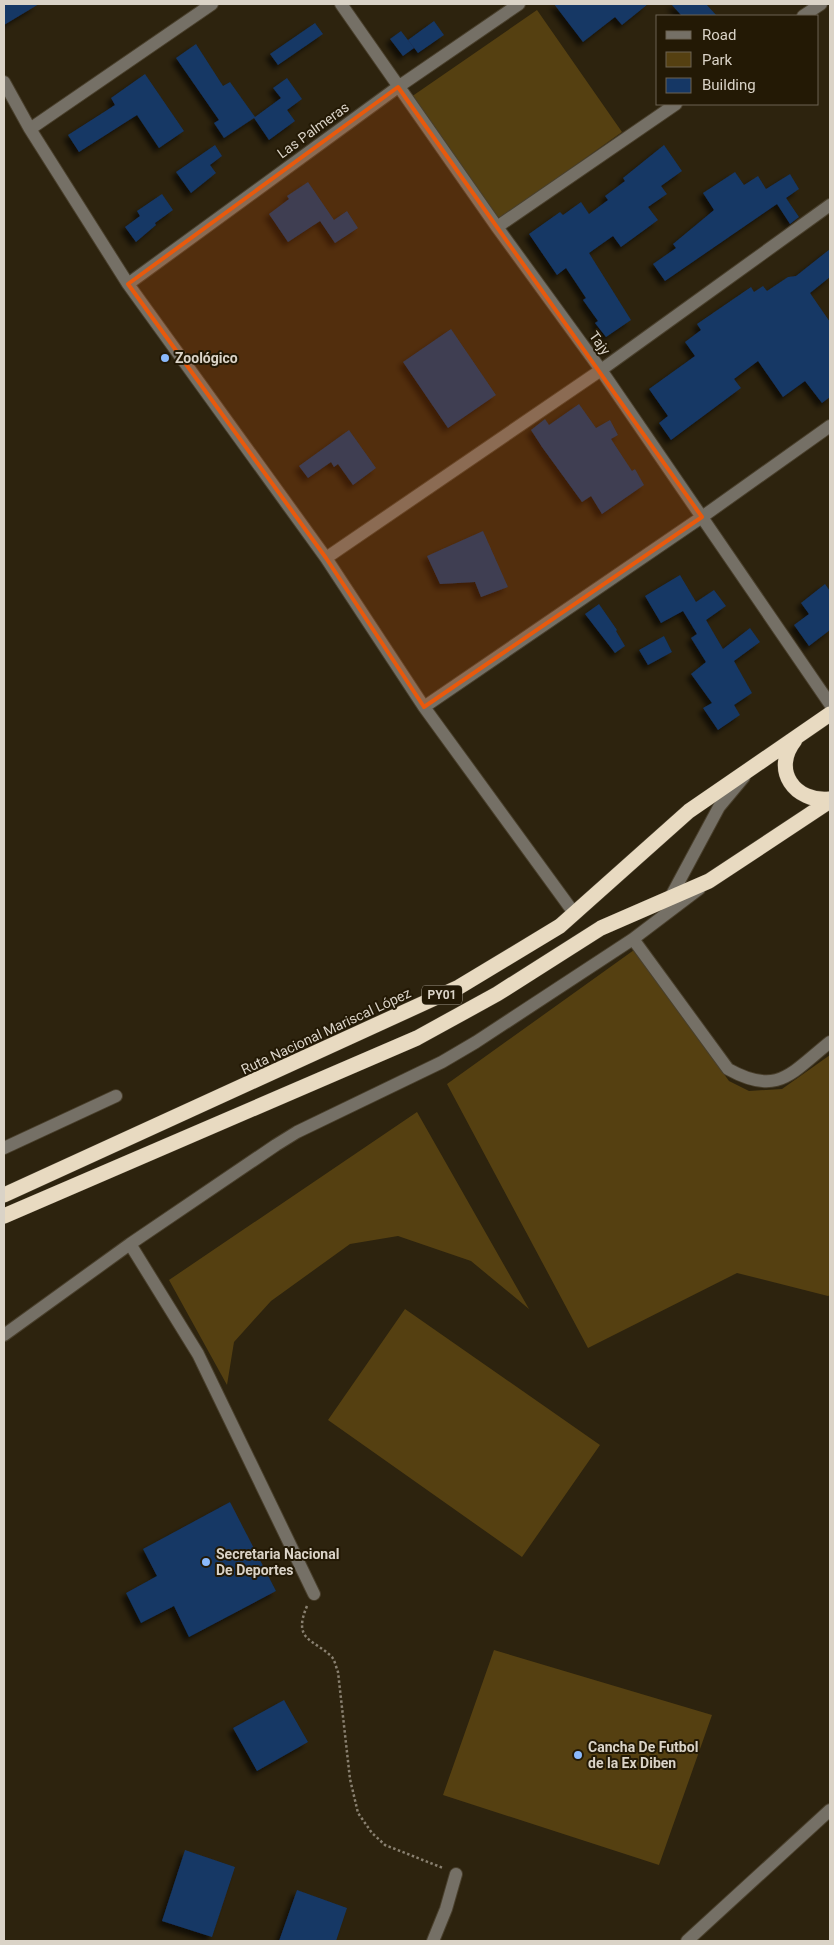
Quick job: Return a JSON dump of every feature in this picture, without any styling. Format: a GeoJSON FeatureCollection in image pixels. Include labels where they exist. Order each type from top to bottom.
{"type":"FeatureCollection","features":[{"type":"Feature","properties":{"kind":"highway","name":"Ruta Nacional Mariscal López"},"geometry":{"type":"LineString","coordinates":[[4,1195],[459,988],[560,926],[689,810],[830,714]]}},
{"type":"Feature","properties":{"kind":"highway"},"geometry":{"type":"LineString","coordinates":[[798,737],[789,748],[785,761],[786,775],[792,787],[803,796],[816,800],[830,800]]}},
{"type":"Feature","properties":{"kind":"highway","name":"PY01"},"geometry":{"type":"LineString","coordinates":[[4,1216],[417,1038],[497,994],[601,928],[709,881],[830,800]]}},
{"type":"Feature","properties":{"kind":"street"},"geometry":{"type":"LineString","coordinates":[[30,129],[212,4]]}},
{"type":"Feature","properties":{"kind":"street","name":"Tajy"},"geometry":{"type":"LineString","coordinates":[[341,4],[497,227],[601,370],[830,704]]}},
{"type":"Feature","properties":{"kind":"street","name":"Las Palmeras"},"geometry":{"type":"LineString","coordinates":[[128,284],[398,87],[519,4]]}},
{"type":"Feature","properties":{"kind":"street"},"geometry":{"type":"LineString","coordinates":[[804,15],[821,4]]}},
{"type":"Feature","properties":{"kind":"street"},"geometry":{"type":"LineString","coordinates":[[4,82],[30,129],[128,284],[326,558],[424,707],[574,913]]}},
{"type":"Feature","properties":{"kind":"street"},"geometry":{"type":"LineString","coordinates":[[497,227],[675,105]]}},
{"type":"Feature","properties":{"kind":"street"},"geometry":{"type":"LineString","coordinates":[[326,558],[601,370],[830,205]]}},
{"type":"Feature","properties":{"kind":"street"},"geometry":{"type":"LineString","coordinates":[[424,707],[702,517],[830,426]]}},
{"type":"Feature","properties":{"kind":"street"},"geometry":{"type":"LineString","coordinates":[[652,925],[670,899],[719,807],[755,765]]}},
{"type":"Feature","properties":{"kind":"street"},"geometry":{"type":"LineString","coordinates":[[4,1336],[130,1244],[276,1144],[305,1127],[442,1062],[476,1042],[633,939],[709,881]]}},
{"type":"Feature","properties":{"kind":"street"},"geometry":{"type":"LineString","coordinates":[[633,939],[728,1069],[744,1078],[762,1083],[783,1079],[830,1042]]}},
{"type":"Feature","properties":{"kind":"street"},"geometry":{"type":"LineString","coordinates":[[4,1148],[116,1096]]}},
{"type":"Feature","properties":{"kind":"street"},"geometry":{"type":"LineString","coordinates":[[130,1244],[198,1354],[314,1594]]}},
{"type":"Feature","properties":{"kind":"street"},"geometry":{"type":"LineString","coordinates":[[687,1941],[830,1810]]}},
{"type":"Feature","properties":{"kind":"street"},"geometry":{"type":"LineString","coordinates":[[432,1941],[446,1909],[456,1874]]}},
{"type":"Feature","properties":{"kind":"path"},"geometry":{"type":"LineString","coordinates":[[314,1594],[303,1616],[303,1631],[313,1645],[332,1658],[338,1672],[350,1779],[358,1813],[372,1833],[385,1845],[456,1874]]}},
{"type":"Feature","properties":{"kind":"highlighted area"},"geometry":{"type":"Polygon","coordinates":[[[398,87],[702,517],[424,707],[326,558],[128,284],[398,87]]]}},
{"type":"Feature","properties":{"kind":"green space"},"geometry":{"type":"Polygon","coordinates":[[[537,10],[622,132],[497,221],[411,97],[537,10]]]}},
{"type":"Feature","properties":{"kind":"green space"},"geometry":{"type":"Polygon","coordinates":[[[634,950],[729,1081],[749,1091],[782,1089],[830,1055],[830,1295],[737,1273],[588,1348],[447,1084],[634,950]]]}},
{"type":"Feature","properties":{"kind":"green space"},"geometry":{"type":"Polygon","coordinates":[[[417,1112],[529,1309],[471,1261],[398,1236],[350,1244],[271,1301],[234,1342],[227,1385],[169,1280],[417,1112]]]}},
{"type":"Feature","properties":{"kind":"green space"},"geometry":{"type":"Polygon","coordinates":[[[405,1309],[600,1445],[522,1557],[328,1420],[405,1309]]]}},
{"type":"Feature","properties":{"kind":"green space","name":"Cancha De Futbol de la Ex Diben"},"geometry":{"type":"Polygon","coordinates":[[[494,1650],[712,1715],[659,1865],[443,1795],[494,1650]]]}},
{"type":"Feature","properties":{"kind":"building"},"geometry":{"type":"Polygon","coordinates":[[[4,4],[39,4],[4,25],[4,4]]]}},
{"type":"Feature","properties":{"kind":"building"},"geometry":{"type":"Polygon","coordinates":[[[554,4],[648,4],[622,25],[615,17],[583,42],[554,4]]]}},
{"type":"Feature","properties":{"kind":"building"},"geometry":{"type":"Polygon","coordinates":[[[671,4],[706,4],[716,15],[681,15],[671,4]]]}},
{"type":"Feature","properties":{"kind":"building"},"geometry":{"type":"Polygon","coordinates":[[[434,21],[444,35],[418,53],[408,40],[434,21]]]}},
{"type":"Feature","properties":{"kind":"building"},"geometry":{"type":"Polygon","coordinates":[[[315,23],[323,34],[278,65],[270,54],[315,23]]]}},
{"type":"Feature","properties":{"kind":"building"},"geometry":{"type":"Polygon","coordinates":[[[401,31],[414,48],[403,56],[390,39],[401,31]]]}},
{"type":"Feature","properties":{"kind":"building"},"geometry":{"type":"Polygon","coordinates":[[[196,44],[223,86],[230,82],[255,117],[281,98],[273,88],[287,78],[302,99],[287,110],[295,121],[269,140],[254,118],[224,138],[214,123],[219,120],[176,58],[196,44]]]}},
{"type":"Feature","properties":{"kind":"building"},"geometry":{"type":"Polygon","coordinates":[[[145,74],[184,131],[159,148],[137,115],[79,152],[68,135],[115,105],[111,98],[145,74]]]}},
{"type":"Feature","properties":{"kind":"building"},"geometry":{"type":"Polygon","coordinates":[[[215,145],[222,156],[210,165],[216,173],[191,193],[176,172],[215,145]]]}},
{"type":"Feature","properties":{"kind":"building"},"geometry":{"type":"Polygon","coordinates":[[[664,145],[682,171],[661,186],[667,194],[648,207],[658,220],[621,247],[613,236],[589,253],[631,320],[606,337],[595,323],[598,321],[583,300],[586,298],[566,268],[557,275],[529,234],[560,212],[563,215],[581,202],[589,214],[608,200],[605,196],[625,181],[623,178],[664,145]]]}},
{"type":"Feature","properties":{"kind":"building"},"geometry":{"type":"Polygon","coordinates":[[[735,172],[744,185],[758,176],[766,189],[790,174],[799,189],[786,198],[799,217],[790,224],[777,204],[665,281],[653,264],[676,248],[673,244],[714,210],[703,193],[735,172]]]}},
{"type":"Feature","properties":{"kind":"building"},"geometry":{"type":"Polygon","coordinates":[[[308,182],[334,220],[347,211],[358,228],[335,243],[320,221],[288,242],[269,214],[289,199],[287,196],[308,182]]]}},
{"type":"Feature","properties":{"kind":"building"},"geometry":{"type":"Polygon","coordinates":[[[162,194],[173,210],[155,223],[156,225],[136,242],[125,227],[140,216],[137,211],[162,194]]]}},
{"type":"Feature","properties":{"kind":"building"},"geometry":{"type":"Polygon","coordinates":[[[830,249],[830,277],[810,293],[830,322],[830,397],[822,403],[805,381],[783,397],[758,361],[734,379],[741,388],[671,440],[659,423],[668,416],[649,389],[695,356],[685,342],[701,330],[697,324],[751,287],[754,292],[763,286],[767,291],[788,277],[796,276],[830,249]]]}},
{"type":"Feature","properties":{"kind":"building"},"geometry":{"type":"Polygon","coordinates":[[[451,329],[496,395],[448,428],[403,362],[451,329]]]}},
{"type":"Feature","properties":{"kind":"building"},"geometry":{"type":"Polygon","coordinates":[[[579,404],[596,428],[610,420],[618,435],[611,439],[632,471],[635,469],[644,485],[602,514],[591,496],[582,502],[531,430],[545,419],[549,425],[579,404]]]}},
{"type":"Feature","properties":{"kind":"building"},"geometry":{"type":"Polygon","coordinates":[[[349,430],[376,468],[353,485],[338,464],[334,467],[331,462],[308,478],[299,466],[349,430]]]}},
{"type":"Feature","properties":{"kind":"building"},"geometry":{"type":"Polygon","coordinates":[[[483,531],[508,587],[481,597],[475,582],[440,584],[427,556],[483,531]]]}},
{"type":"Feature","properties":{"kind":"building"},"geometry":{"type":"Polygon","coordinates":[[[680,575],[696,602],[714,590],[726,606],[706,620],[723,649],[750,628],[760,642],[734,661],[752,693],[734,705],[740,715],[718,730],[703,708],[712,703],[691,674],[706,662],[691,638],[697,634],[683,611],[661,623],[645,596],[680,575]]]}},
{"type":"Feature","properties":{"kind":"building"},"geometry":{"type":"Polygon","coordinates":[[[825,584],[830,591],[830,630],[809,646],[794,625],[809,614],[801,603],[825,584]]]}},
{"type":"Feature","properties":{"kind":"building"},"geometry":{"type":"Polygon","coordinates":[[[599,604],[617,630],[625,646],[615,653],[585,614],[599,604]]]}},
{"type":"Feature","properties":{"kind":"building"},"geometry":{"type":"Polygon","coordinates":[[[664,636],[672,652],[648,665],[639,650],[664,636]]]}},
{"type":"Feature","properties":{"kind":"building","name":"Secretaria Nacional De Deportes"},"geometry":{"type":"Polygon","coordinates":[[[230,1502],[276,1591],[189,1637],[174,1606],[141,1623],[126,1593],[157,1576],[143,1549],[230,1502]]]}},
{"type":"Feature","properties":{"kind":"building"},"geometry":{"type":"Polygon","coordinates":[[[284,1700],[308,1742],[257,1771],[233,1728],[284,1700]]]}},
{"type":"Feature","properties":{"kind":"building"},"geometry":{"type":"Polygon","coordinates":[[[185,1850],[235,1867],[212,1937],[162,1921],[185,1850]]]}},
{"type":"Feature","properties":{"kind":"building"},"geometry":{"type":"Polygon","coordinates":[[[297,1890],[347,1908],[336,1941],[279,1941],[297,1890]]]}},
{"type":"Feature","properties":{"kind":"place","name":"Zoológico"},"geometry":{"type":"Point","coordinates":[165,358]}},
{"type":"Feature","properties":{"kind":"place","name":"Secretaria Nacional De Deportes"},"geometry":{"type":"Point","coordinates":[206,1562]}},
{"type":"Feature","properties":{"kind":"place","name":"Cancha De Futbol de la Ex Diben"},"geometry":{"type":"Point","coordinates":[578,1755]}}]}
